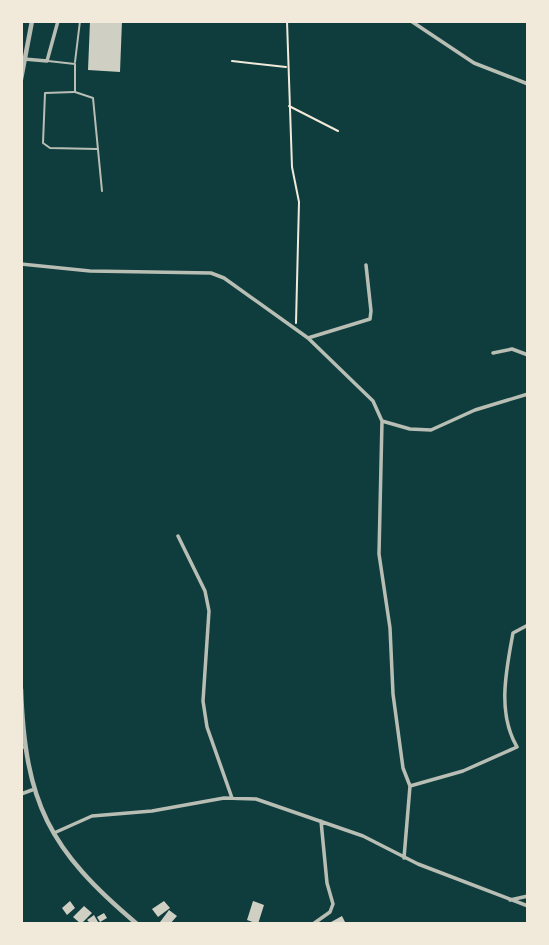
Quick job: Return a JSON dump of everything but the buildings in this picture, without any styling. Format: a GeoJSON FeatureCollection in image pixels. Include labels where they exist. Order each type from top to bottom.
{"type":"FeatureCollection","features":[{"type":"Feature","properties":{"kind":"street"},"geometry":{"type":"LineString","coordinates":[[21,79],[32,21]]}},
{"type":"Feature","properties":{"kind":"street"},"geometry":{"type":"LineString","coordinates":[[24,59],[47,61],[58,21]]}},
{"type":"Feature","properties":{"kind":"street"},"geometry":{"type":"LineString","coordinates":[[411,21],[474,63],[528,84]]}},
{"type":"Feature","properties":{"kind":"street"},"geometry":{"type":"LineString","coordinates":[[21,264],[90,271],[211,273],[225,278],[308,338],[373,401],[382,421],[379,554],[390,628],[393,694],[403,768],[410,786],[404,858]]}},
{"type":"Feature","properties":{"kind":"street"},"geometry":{"type":"LineString","coordinates":[[308,338],[370,319],[372,311],[366,265]]}},
{"type":"Feature","properties":{"kind":"street"},"geometry":{"type":"LineString","coordinates":[[493,353],[512,349],[528,355]]}},
{"type":"Feature","properties":{"kind":"street"},"geometry":{"type":"LineString","coordinates":[[382,421],[410,429],[431,430],[475,410],[528,394]]}},
{"type":"Feature","properties":{"kind":"street"},"geometry":{"type":"LineString","coordinates":[[178,536],[205,591],[209,611],[203,701],[207,727],[232,798]]}},
{"type":"Feature","properties":{"kind":"street"},"geometry":{"type":"LineString","coordinates":[[410,786],[463,771],[517,747],[505,719],[506,687],[513,633],[528,625]]}},
{"type":"Feature","properties":{"kind":"street"},"geometry":{"type":"LineString","coordinates":[[21,689],[22,747],[32,790],[54,833],[82,875],[137,924]]}},
{"type":"Feature","properties":{"kind":"street"},"geometry":{"type":"LineString","coordinates":[[21,794],[32,790]]}},
{"type":"Feature","properties":{"kind":"street"},"geometry":{"type":"LineString","coordinates":[[54,833],[92,816],[152,811],[232,798],[256,799],[363,836],[404,858],[528,906]]}},
{"type":"Feature","properties":{"kind":"street"},"geometry":{"type":"LineString","coordinates":[[313,924],[330,912],[333,904],[327,883],[321,821]]}},
{"type":"Feature","properties":{"kind":"street"},"geometry":{"type":"LineString","coordinates":[[510,901],[528,896]]}},
{"type":"Feature","properties":{"kind":"lane"},"geometry":{"type":"LineString","coordinates":[[75,92],[80,21]]}},
{"type":"Feature","properties":{"kind":"lane"},"geometry":{"type":"LineString","coordinates":[[47,61],[75,64]]}},
{"type":"Feature","properties":{"kind":"lane"},"geometry":{"type":"LineString","coordinates":[[98,149],[50,148],[43,143],[45,93],[75,92],[93,98],[98,149],[102,191]]}},
{"type":"Feature","properties":{"kind":"path"},"geometry":{"type":"LineString","coordinates":[[287,21],[292,167],[299,202],[296,329]]}},
{"type":"Feature","properties":{"kind":"path"},"geometry":{"type":"LineString","coordinates":[[232,61],[288,67]]}},
{"type":"Feature","properties":{"kind":"path"},"geometry":{"type":"LineString","coordinates":[[288,106],[338,131]]}}]}
